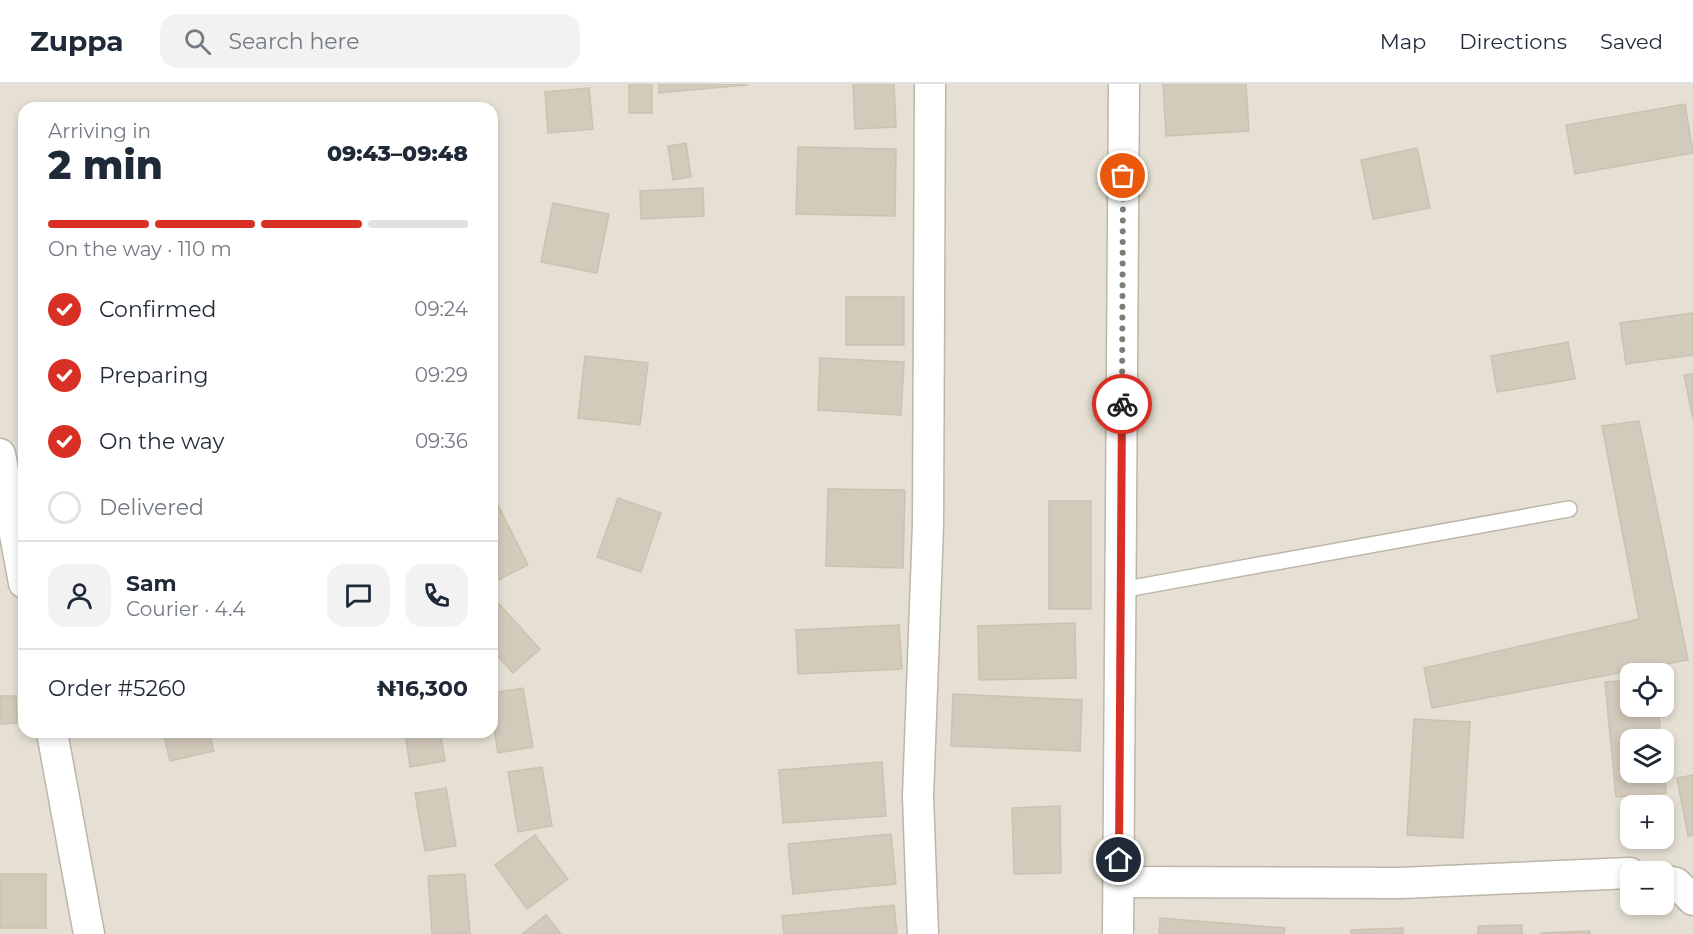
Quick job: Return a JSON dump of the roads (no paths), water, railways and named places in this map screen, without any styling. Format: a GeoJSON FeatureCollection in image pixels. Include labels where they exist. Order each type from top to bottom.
{"type":"FeatureCollection","features":[{"type":"Feature","properties":{"kind":"street"},"geometry":{"type":"LineString","coordinates":[[923,934],[918,797],[928,524],[930,84]]}},
{"type":"Feature","properties":{"kind":"street"},"geometry":{"type":"LineString","coordinates":[[1118,934],[1124,84]]}},
{"type":"Feature","properties":{"kind":"street"},"geometry":{"type":"LineString","coordinates":[[0,454],[18,551]]}},
{"type":"Feature","properties":{"kind":"street"},"geometry":{"type":"LineString","coordinates":[[53,738],[89,934]]}},
{"type":"Feature","properties":{"kind":"street"},"geometry":{"type":"LineString","coordinates":[[1119,882],[1401,883],[1620,873]]}},
{"type":"Feature","properties":{"kind":"street"},"geometry":{"type":"LineString","coordinates":[[1674,882],[1693,900]]}},
{"type":"Feature","properties":{"kind":"lane"},"geometry":{"type":"LineString","coordinates":[[1120,590],[1569,509]]}}]}
